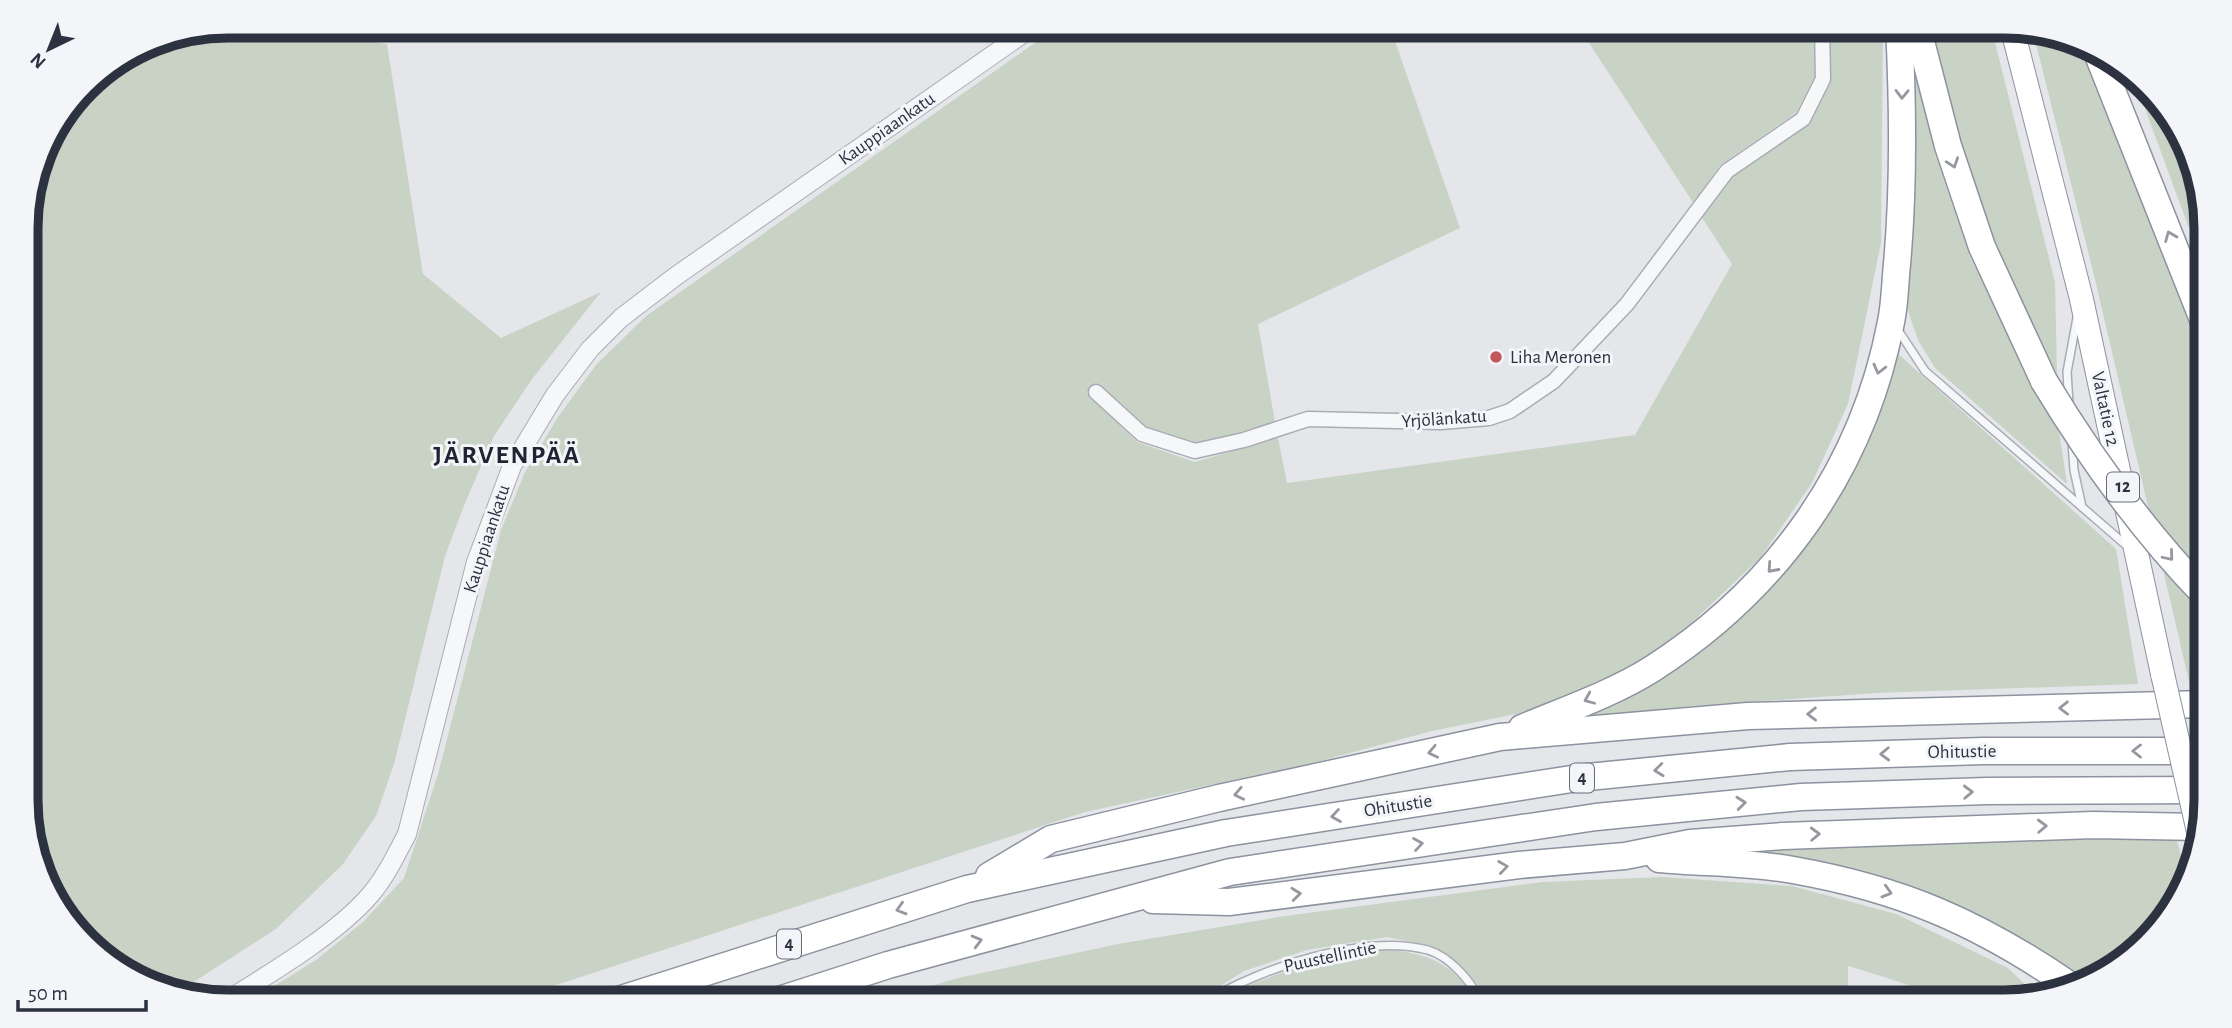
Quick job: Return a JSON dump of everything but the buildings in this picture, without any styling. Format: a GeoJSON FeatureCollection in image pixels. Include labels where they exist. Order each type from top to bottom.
{"type":"FeatureCollection","features":[{"type":"Feature","properties":{"kind":"highway"},"geometry":{"type":"LineString","coordinates":[[1500,737],[1649,670],[1697,638],[1746,597],[1787,552],[1822,500],[1874,389],[1892,321],[1900,227],[1899,39]]}},
{"type":"Feature","properties":{"kind":"highway","name":"12"},"geometry":{"type":"LineString","coordinates":[[1920,39],[1948,146],[1982,247],[2044,381],[2085,450],[2134,515],[2194,583]]}},
{"type":"Feature","properties":{"kind":"highway","name":"Valtatie 12"},"geometry":{"type":"LineString","coordinates":[[2015,39],[2081,297],[2193,809]]}},
{"type":"Feature","properties":{"kind":"highway"},"geometry":{"type":"LineString","coordinates":[[2103,67],[2194,297]]}},
{"type":"Feature","properties":{"kind":"highway"},"geometry":{"type":"LineString","coordinates":[[967,889],[1051,839],[1219,798],[1500,737],[1748,716],[2194,704]]}},
{"type":"Feature","properties":{"kind":"highway","name":"Ohitustie"},"geometry":{"type":"LineString","coordinates":[[650,990],[967,889],[1226,834],[1578,778],[1790,757],[1983,751],[2194,751]]}},
{"type":"Feature","properties":{"kind":"highway","name":"Ohitustie"},"geometry":{"type":"LineString","coordinates":[[811,990],[888,965],[1230,872],[1596,817],[1801,797],[1987,791],[2194,790]]}},
{"type":"Feature","properties":{"kind":"highway"},"geometry":{"type":"LineString","coordinates":[[1137,898],[1229,902],[1518,865],[1625,856],[1690,843],[1797,835],[2093,825],[2192,827]]}},
{"type":"Feature","properties":{"kind":"highway"},"geometry":{"type":"LineString","coordinates":[[1625,856],[1791,869],[1910,898],[1997,937],[2062,980]]}},
{"type":"Feature","properties":{"kind":"street","name":"Kauppiaankatu"},"geometry":{"type":"LineString","coordinates":[[242,990],[322,936],[369,896],[388,871],[407,834],[476,562],[493,513],[518,456],[555,396],[590,349],[621,318],[676,276],[1015,39]]}},
{"type":"Feature","properties":{"kind":"street","name":"Yrjölänkatu"},"geometry":{"type":"LineString","coordinates":[[1096,392],[1142,434],[1195,451],[1244,440],[1308,419],[1441,422],[1489,418],[1510,411],[1554,381],[1610,323],[1727,171],[1803,119],[1823,79],[1822,39]]}},
{"type":"Feature","properties":{"kind":"lane"},"geometry":{"type":"LineString","coordinates":[[2081,297],[2067,372],[2074,470],[2083,509]]}},
{"type":"Feature","properties":{"kind":"lane"},"geometry":{"type":"LineString","coordinates":[[1892,321],[1925,371],[2138,555]]}},
{"type":"Feature","properties":{"kind":"lane","name":"Puustellintie"},"geometry":{"type":"LineString","coordinates":[[1227,989],[1250,976],[1320,955],[1389,945],[1430,951],[1452,965],[1475,989]]}},
{"type":"Feature","properties":{"kind":"shaded area"},"geometry":{"type":"Polygon","coordinates":[[[216,39],[368,39],[387,44],[423,274],[501,338],[601,292],[532,379],[494,436],[465,503],[445,556],[394,764],[376,816],[343,864],[276,929],[189,985],[156,975],[134,964],[94,934],[64,894],[45,849],[39,799],[40,204],[53,156],[71,123],[94,94],[134,64],[179,45],[216,39]]]}},
{"type":"Feature","properties":{"kind":"shaded area"},"geometry":{"type":"Polygon","coordinates":[[[1040,39],[1394,39],[1460,228],[1258,324],[1275,422],[1197,445],[1144,428],[1101,387],[1087,393],[1137,442],[1195,462],[1278,438],[1287,483],[1635,435],[1732,264],[1701,216],[1733,173],[1808,125],[1829,82],[1831,39],[1883,39],[1881,243],[1848,404],[1812,483],[1760,558],[1684,630],[1627,670],[1526,712],[1432,731],[1316,762],[1085,812],[541,990],[268,990],[316,960],[363,922],[404,878],[438,774],[501,530],[525,472],[558,417],[596,365],[646,316],[1040,39]]]}},
{"type":"Feature","properties":{"kind":"shaded area"},"geometry":{"type":"Polygon","coordinates":[[[1586,39],[1814,39],[1815,78],[1796,113],[1720,165],[1694,204],[1586,39]]]}},
{"type":"Feature","properties":{"kind":"shaded area"},"geometry":{"type":"Polygon","coordinates":[[[1932,39],[1994,39],[2055,282],[2057,375],[2010,282],[1947,114],[1932,39]]]}},
{"type":"Feature","properties":{"kind":"shaded area"},"geometry":{"type":"Polygon","coordinates":[[[2035,41],[2087,59],[2194,322],[2194,567],[2150,515],[2035,41]]]}},
{"type":"Feature","properties":{"kind":"shaded area"},"geometry":{"type":"Polygon","coordinates":[[[1913,50],[1935,154],[1970,257],[2059,431],[2067,484],[1935,368],[1918,340],[1906,305],[1913,50]]]}},
{"type":"Feature","properties":{"kind":"shaded area"},"geometry":{"type":"Polygon","coordinates":[[[2141,98],[2168,134],[2179,156],[2192,204],[2194,242],[2141,98]]]}},
{"type":"Feature","properties":{"kind":"shaded area"},"geometry":{"type":"Polygon","coordinates":[[[1897,353],[2116,549],[2138,684],[1876,693],[1691,706],[1561,725],[1642,690],[1728,628],[1794,559],[1856,469],[1897,353]]]}},
{"type":"Feature","properties":{"kind":"shaded area"},"geometry":{"type":"Polygon","coordinates":[[[2162,565],[2194,599],[2194,690],[2191,690],[2162,565]]]}},
{"type":"Feature","properties":{"kind":"shaded area"},"geometry":{"type":"Polygon","coordinates":[[[2176,838],[2183,861],[2168,894],[2146,925],[2109,957],[2070,977],[2030,948],[1719,853],[1933,841],[2176,838]]]}},
{"type":"Feature","properties":{"kind":"shaded area"},"geometry":{"type":"Polygon","coordinates":[[[1662,877],[1792,886],[1896,914],[2008,968],[2028,987],[1924,989],[1848,966],[1848,989],[1480,989],[1454,961],[1431,946],[1387,937],[1307,950],[1244,971],[1215,989],[920,990],[958,978],[1118,944],[1285,916],[1543,882],[1662,877]]]}},
{"type":"Feature","properties":{"kind":"shaded area"},"geometry":{"type":"Polygon","coordinates":[[[1389,949],[1416,954],[1449,969],[1468,989],[1242,989],[1321,958],[1389,949]]]}},
{"type":"Feature","properties":{"kind":"place","name":"Liha Meronen"},"geometry":{"type":"Point","coordinates":[1496,357]}},
{"type":"Feature","properties":{"kind":"district","name":"JÄRVENPÄÄ"},"geometry":{"type":"Point","coordinates":[507,455]}}]}
